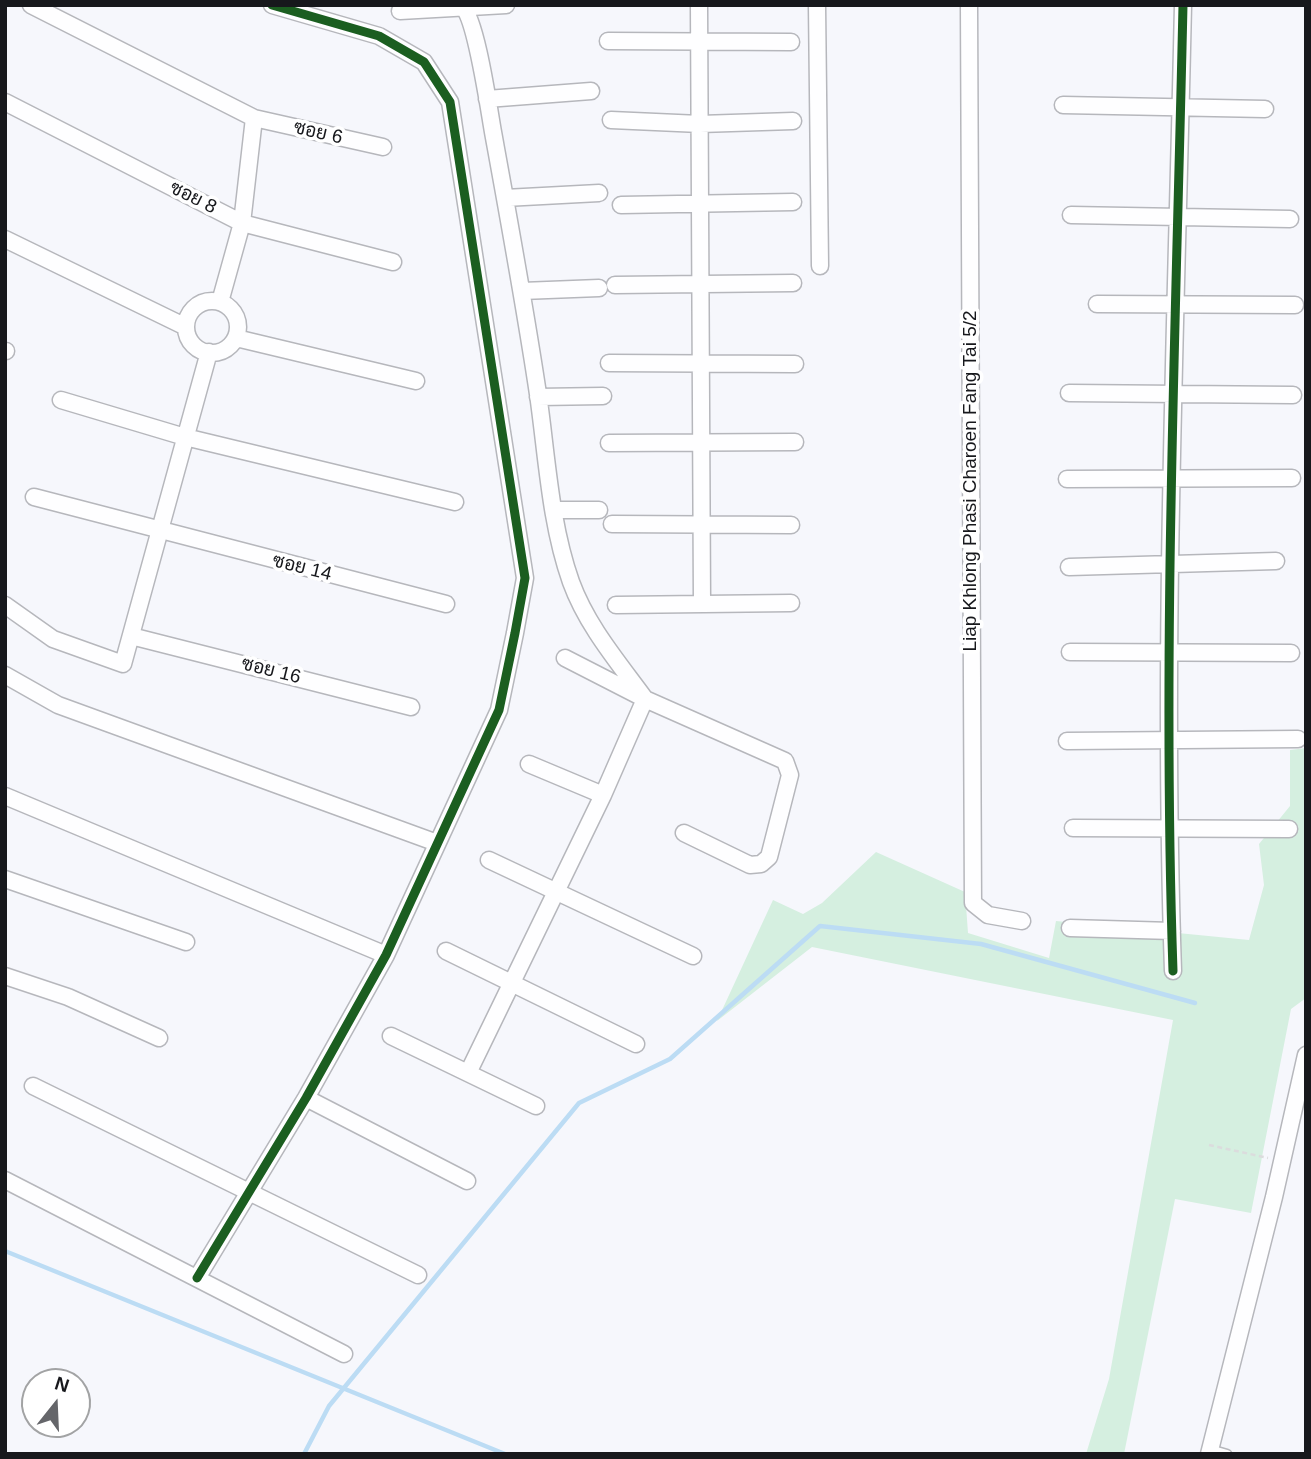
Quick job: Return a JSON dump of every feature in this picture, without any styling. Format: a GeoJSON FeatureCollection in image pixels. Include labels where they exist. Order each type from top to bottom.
{"type":"FeatureCollection","features":[{"type":"Feature","properties":{"kind":"street","name":"ซอย 6"},"geometry":{"type":"LineString","coordinates":[[31,5],[254,118],[383,148]]}},
{"type":"Feature","properties":{"kind":"street"},"geometry":{"type":"LineString","coordinates":[[197,1278],[306,1098],[386,955],[499,710],[525,578],[450,102],[424,62],[379,36],[272,5]]}},
{"type":"Feature","properties":{"kind":"street"},"geometry":{"type":"LineString","coordinates":[[400,11],[506,5]]}},
{"type":"Feature","properties":{"kind":"street"},"geometry":{"type":"LineString","coordinates":[[699,5],[702,603]]}},
{"type":"Feature","properties":{"kind":"street"},"geometry":{"type":"LineString","coordinates":[[817,5],[820,265]]}},
{"type":"Feature","properties":{"kind":"street","name":"Liap Khlong Phasi Charoen Fang Tai 5/2"},"geometry":{"type":"LineString","coordinates":[[970,5],[973,902],[988,915],[1022,921]]}},
{"type":"Feature","properties":{"kind":"street"},"geometry":{"type":"LineString","coordinates":[[1173,971],[1168,826],[1172,393],[1183,5]]}},
{"type":"Feature","properties":{"kind":"street"},"geometry":{"type":"LineString","coordinates":[[463,7],[474,32],[487,99],[522,291],[554,510],[572,582],[587,615],[645,699]]}},
{"type":"Feature","properties":{"kind":"street"},"geometry":{"type":"LineString","coordinates":[[608,41],[791,42]]}},
{"type":"Feature","properties":{"kind":"street"},"geometry":{"type":"LineString","coordinates":[[487,99],[591,91]]}},
{"type":"Feature","properties":{"kind":"street","name":"ซอย 8"},"geometry":{"type":"LineString","coordinates":[[5,102],[242,223],[393,262]]}},
{"type":"Feature","properties":{"kind":"street"},"geometry":{"type":"LineString","coordinates":[[1063,105],[1265,109]]}},
{"type":"Feature","properties":{"kind":"street"},"geometry":{"type":"LineString","coordinates":[[219,302],[242,223],[254,118]]}},
{"type":"Feature","properties":{"kind":"street"},"geometry":{"type":"LineString","coordinates":[[611,120],[700,124],[793,121]]}},
{"type":"Feature","properties":{"kind":"street"},"geometry":{"type":"LineString","coordinates":[[505,198],[599,193]]}},
{"type":"Feature","properties":{"kind":"street"},"geometry":{"type":"LineString","coordinates":[[621,205],[793,202]]}},
{"type":"Feature","properties":{"kind":"street"},"geometry":{"type":"LineString","coordinates":[[1071,215],[1290,219]]}},
{"type":"Feature","properties":{"kind":"street"},"geometry":{"type":"LineString","coordinates":[[5,239],[186,327]]}},
{"type":"Feature","properties":{"kind":"street"},"geometry":{"type":"LineString","coordinates":[[522,291],[701,283],[793,284]]}},
{"type":"Feature","properties":{"kind":"street"},"geometry":{"type":"LineString","coordinates":[[219,302],[228,306],[238,320],[236,338],[229,347],[209,352],[191,341],[186,327],[194,309],[201,303],[219,302]]}},
{"type":"Feature","properties":{"kind":"street"},"geometry":{"type":"LineString","coordinates":[[1097,304],[1295,305]]}},
{"type":"Feature","properties":{"kind":"street"},"geometry":{"type":"LineString","coordinates":[[236,338],[416,381]]}},
{"type":"Feature","properties":{"kind":"street"},"geometry":{"type":"LineString","coordinates":[[5,605],[53,639],[123,664],[209,352]]}},
{"type":"Feature","properties":{"kind":"street"},"geometry":{"type":"LineString","coordinates":[[609,363],[795,364]]}},
{"type":"Feature","properties":{"kind":"street"},"geometry":{"type":"LineString","coordinates":[[1069,393],[1293,395]]}},
{"type":"Feature","properties":{"kind":"street"},"geometry":{"type":"LineString","coordinates":[[538,397],[603,396]]}},
{"type":"Feature","properties":{"kind":"street"},"geometry":{"type":"LineString","coordinates":[[61,400],[185,437],[455,502]]}},
{"type":"Feature","properties":{"kind":"street"},"geometry":{"type":"LineString","coordinates":[[609,443],[701,445],[795,442]]}},
{"type":"Feature","properties":{"kind":"street"},"geometry":{"type":"LineString","coordinates":[[1067,479],[1172,481],[1292,478]]}},
{"type":"Feature","properties":{"kind":"street","name":"ซอย 14"},"geometry":{"type":"LineString","coordinates":[[34,497],[446,604]]}},
{"type":"Feature","properties":{"kind":"street"},"geometry":{"type":"LineString","coordinates":[[554,510],[599,510]]}},
{"type":"Feature","properties":{"kind":"street"},"geometry":{"type":"LineString","coordinates":[[612,524],[791,525]]}},
{"type":"Feature","properties":{"kind":"street"},"geometry":{"type":"LineString","coordinates":[[1069,568],[1276,561]]}},
{"type":"Feature","properties":{"kind":"street"},"geometry":{"type":"LineString","coordinates":[[616,605],[791,603]]}},
{"type":"Feature","properties":{"kind":"street","name":"ซอย 16"},"geometry":{"type":"LineString","coordinates":[[131,636],[411,706]]}},
{"type":"Feature","properties":{"kind":"street"},"geometry":{"type":"LineString","coordinates":[[1070,652],[1291,653]]}},
{"type":"Feature","properties":{"kind":"street"},"geometry":{"type":"LineString","coordinates":[[565,658],[645,699],[785,761],[790,775],[769,857],[761,864],[750,865],[684,833]]}},
{"type":"Feature","properties":{"kind":"street"},"geometry":{"type":"LineString","coordinates":[[5,676],[58,705],[437,843]]}},
{"type":"Feature","properties":{"kind":"street"},"geometry":{"type":"LineString","coordinates":[[468,1073],[603,795],[645,699]]}},
{"type":"Feature","properties":{"kind":"street"},"geometry":{"type":"LineString","coordinates":[[1068,741],[1298,740]]}},
{"type":"Feature","properties":{"kind":"street"},"geometry":{"type":"LineString","coordinates":[[529,764],[603,795]]}},
{"type":"Feature","properties":{"kind":"street"},"geometry":{"type":"LineString","coordinates":[[5,796],[386,955]]}},
{"type":"Feature","properties":{"kind":"street"},"geometry":{"type":"LineString","coordinates":[[1073,828],[1168,826],[1289,829]]}},
{"type":"Feature","properties":{"kind":"street"},"geometry":{"type":"LineString","coordinates":[[489,860],[693,956]]}},
{"type":"Feature","properties":{"kind":"street"},"geometry":{"type":"LineString","coordinates":[[5,878],[186,942]]}},
{"type":"Feature","properties":{"kind":"street"},"geometry":{"type":"LineString","coordinates":[[1070,928],[1172,931]]}},
{"type":"Feature","properties":{"kind":"street"},"geometry":{"type":"LineString","coordinates":[[446,951],[636,1044]]}},
{"type":"Feature","properties":{"kind":"street"},"geometry":{"type":"LineString","coordinates":[[5,976],[68,997],[159,1038]]}},
{"type":"Feature","properties":{"kind":"street"},"geometry":{"type":"LineString","coordinates":[[391,1036],[536,1106]]}},
{"type":"Feature","properties":{"kind":"street"},"geometry":{"type":"LineString","coordinates":[[1210,1451],[1306,1055]]}},
{"type":"Feature","properties":{"kind":"street"},"geometry":{"type":"LineString","coordinates":[[33,1086],[418,1275]]}},
{"type":"Feature","properties":{"kind":"street"},"geometry":{"type":"LineString","coordinates":[[306,1098],[467,1181]]}},
{"type":"Feature","properties":{"kind":"street"},"geometry":{"type":"LineString","coordinates":[[5,1180],[344,1354]]}},
{"type":"Feature","properties":{"kind":"lane"},"geometry":{"type":"LineString","coordinates":[[1210,1451],[1227,1454]]}},
{"type":"Feature","properties":{"kind":"path"},"geometry":{"type":"LineString","coordinates":[[1209,1145],[1281,1161]]}},
{"type":"Feature","properties":{"kind":"green space"},"geometry":{"type":"Polygon","coordinates":[[[1306,748],[1306,998],[1291,1009],[1251,1213],[1175,1199],[1124,1454],[1086,1454],[1109,1379],[1173,1020],[812,947],[717,1021],[773,900],[803,914],[822,903],[876,852],[965,892],[968,933],[1049,958],[1056,921],[1249,940],[1264,885],[1259,844],[1290,806],[1290,750],[1306,748]]]}},
{"type":"Feature","properties":{"kind":"waterway"},"geometry":{"type":"LineString","coordinates":[[304,1454],[329,1406],[579,1103],[670,1059],[820,926],[981,944],[1195,1003]]}},
{"type":"Feature","properties":{"kind":"waterway"},"geometry":{"type":"LineString","coordinates":[[5,1251],[505,1454]]}},
{"type":"Feature","properties":{"kind":"cycle path"},"geometry":{"type":"LineString","coordinates":[[197,1278],[306,1098],[386,955],[499,710],[525,578],[450,102],[424,62],[379,36],[272,5]]}},
{"type":"Feature","properties":{"kind":"cycle path"},"geometry":{"type":"LineString","coordinates":[[1173,971],[1169,609],[1183,5]]}}]}
